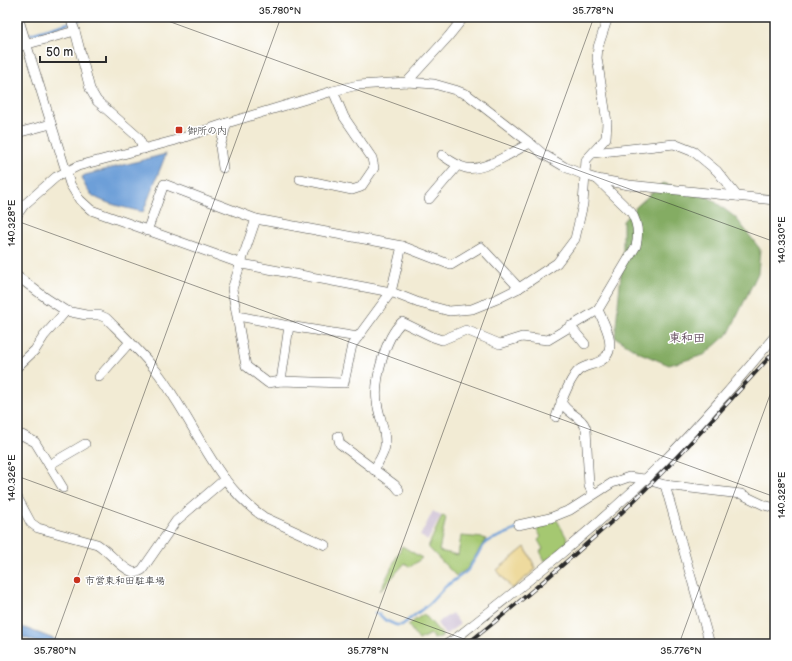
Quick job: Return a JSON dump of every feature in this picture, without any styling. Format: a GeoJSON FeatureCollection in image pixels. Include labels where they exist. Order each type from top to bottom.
{"type":"FeatureCollection","features":[{"type":"Feature","properties":{"kind":"street"},"geometry":{"type":"LineString","coordinates":[[18,17],[70,184],[79,199],[91,210],[242,264],[391,292],[419,303],[449,311],[472,309],[519,288],[557,263],[575,239],[583,204],[586,160],[606,138],[607,122],[597,58],[598,47],[608,17]]}},
{"type":"Feature","properties":{"kind":"street"},"geometry":{"type":"LineString","coordinates":[[70,17],[75,29],[90,89],[97,102],[138,137],[144,149]]}},
{"type":"Feature","properties":{"kind":"street"},"geometry":{"type":"LineString","coordinates":[[407,82],[464,17]]}},
{"type":"Feature","properties":{"kind":"street"},"geometry":{"type":"LineString","coordinates":[[17,48],[75,29]]}},
{"type":"Feature","properties":{"kind":"street"},"geometry":{"type":"LineString","coordinates":[[17,215],[24,205],[49,183],[78,166],[173,141],[333,91],[358,85],[407,82],[434,84],[468,95],[530,142],[543,154],[565,167],[584,175],[629,185],[775,200]]}},
{"type":"Feature","properties":{"kind":"street"},"geometry":{"type":"LineString","coordinates":[[300,179],[352,190],[361,187],[374,168],[372,158],[344,116],[333,91]]}},
{"type":"Feature","properties":{"kind":"street"},"geometry":{"type":"LineString","coordinates":[[223,168],[220,147],[227,123]]}},
{"type":"Feature","properties":{"kind":"street"},"geometry":{"type":"LineString","coordinates":[[17,133],[51,124]]}},
{"type":"Feature","properties":{"kind":"street"},"geometry":{"type":"LineString","coordinates":[[442,155],[458,165],[472,169],[495,162],[530,142]]}},
{"type":"Feature","properties":{"kind":"street"},"geometry":{"type":"LineString","coordinates":[[593,153],[674,144],[694,152],[704,160],[717,171],[737,196]]}},
{"type":"Feature","properties":{"kind":"street"},"geometry":{"type":"LineString","coordinates":[[429,199],[458,165]]}},
{"type":"Feature","properties":{"kind":"street"},"geometry":{"type":"LineString","coordinates":[[374,470],[385,447],[385,433],[376,389],[379,370],[386,347],[398,325],[402,322],[442,340],[466,330],[500,344],[522,337],[548,340],[598,310],[636,246],[638,227],[631,212],[597,179]]}},
{"type":"Feature","properties":{"kind":"street"},"geometry":{"type":"LineString","coordinates":[[147,231],[164,184],[256,219],[402,246],[451,265],[481,246],[519,288]]}},
{"type":"Feature","properties":{"kind":"street"},"geometry":{"type":"LineString","coordinates":[[256,219],[242,264],[232,289],[246,366],[268,383],[281,381],[344,383],[352,345],[391,292],[402,246]]}},
{"type":"Feature","properties":{"kind":"street"},"geometry":{"type":"LineString","coordinates":[[17,276],[66,311],[86,315],[103,316],[153,367],[175,398],[232,488],[257,512],[277,524],[325,545]]}},
{"type":"Feature","properties":{"kind":"street"},"geometry":{"type":"LineString","coordinates":[[556,417],[561,401],[575,375],[580,369],[601,360],[606,356],[609,350],[610,342],[607,331],[598,310]]}},
{"type":"Feature","properties":{"kind":"street"},"geometry":{"type":"LineString","coordinates":[[17,367],[35,350],[44,336],[66,311]]}},
{"type":"Feature","properties":{"kind":"street"},"geometry":{"type":"LineString","coordinates":[[238,316],[358,337]]}},
{"type":"Feature","properties":{"kind":"street"},"geometry":{"type":"LineString","coordinates":[[281,381],[290,326]]}},
{"type":"Feature","properties":{"kind":"street"},"geometry":{"type":"LineString","coordinates":[[570,326],[585,344]]}},
{"type":"Feature","properties":{"kind":"street"},"geometry":{"type":"LineString","coordinates":[[447,644],[455,640],[543,570],[582,537],[662,463],[775,336]]}},
{"type":"Feature","properties":{"kind":"street"},"geometry":{"type":"LineString","coordinates":[[99,377],[130,342]]}},
{"type":"Feature","properties":{"kind":"street"},"geometry":{"type":"LineString","coordinates":[[561,401],[566,410],[585,424],[589,486],[593,494]]}},
{"type":"Feature","properties":{"kind":"street"},"geometry":{"type":"LineString","coordinates":[[17,438],[22,435],[36,442],[63,488]]}},
{"type":"Feature","properties":{"kind":"street"},"geometry":{"type":"LineString","coordinates":[[338,436],[340,444],[395,484],[398,490]]}},
{"type":"Feature","properties":{"kind":"street"},"geometry":{"type":"LineString","coordinates":[[49,465],[85,444]]}},
{"type":"Feature","properties":{"kind":"street"},"geometry":{"type":"LineString","coordinates":[[518,524],[550,518],[570,510],[612,483],[629,477],[644,479],[666,485],[741,494],[764,505],[775,508]]}},
{"type":"Feature","properties":{"kind":"street"},"geometry":{"type":"LineString","coordinates":[[17,497],[32,523],[38,528],[97,544],[104,548],[130,572],[136,573],[142,570],[176,521],[225,479]]}},
{"type":"Feature","properties":{"kind":"street"},"geometry":{"type":"LineString","coordinates":[[666,485],[710,644]]}},
{"type":"Feature","properties":{"kind":"shaded area"},"geometry":{"type":"Polygon","coordinates":[[[433,511],[441,516],[428,540],[420,536],[433,511]]]}},
{"type":"Feature","properties":{"kind":"shaded area"},"geometry":{"type":"Polygon","coordinates":[[[452,613],[460,624],[445,635],[437,623],[452,613]]]}},
{"type":"Feature","properties":{"kind":"green space"},"geometry":{"type":"Polygon","coordinates":[[[663,183],[710,198],[736,218],[760,249],[758,273],[729,333],[704,355],[669,365],[640,353],[615,337],[623,252],[623,221],[637,206],[663,183]]]}},
{"type":"Feature","properties":{"kind":"green space"},"geometry":{"type":"Polygon","coordinates":[[[442,516],[446,517],[439,551],[458,555],[461,536],[486,539],[467,569],[456,576],[428,547],[442,516]]]}},
{"type":"Feature","properties":{"kind":"green space"},"geometry":{"type":"Polygon","coordinates":[[[557,520],[569,542],[545,561],[540,551],[543,549],[538,540],[541,537],[535,526],[557,520]]]}},
{"type":"Feature","properties":{"kind":"green space"},"geometry":{"type":"Polygon","coordinates":[[[402,546],[422,558],[410,567],[405,563],[380,591],[402,546]]]}},
{"type":"Feature","properties":{"kind":"green space"},"geometry":{"type":"Polygon","coordinates":[[[424,614],[443,636],[434,639],[430,634],[419,640],[408,625],[424,614]]]}},
{"type":"Feature","properties":{"kind":"sand"},"geometry":{"type":"Polygon","coordinates":[[[525,547],[536,569],[512,589],[497,570],[525,547]]]}},
{"type":"Feature","properties":{"kind":"water"},"geometry":{"type":"Polygon","coordinates":[[[166,154],[143,212],[116,205],[95,197],[85,186],[82,177],[85,175],[166,154]]]}},
{"type":"Feature","properties":{"kind":"water"},"geometry":{"type":"Polygon","coordinates":[[[17,625],[67,644],[41,644],[17,635],[17,625]]]}},
{"type":"Feature","properties":{"kind":"waterway"},"geometry":{"type":"LineString","coordinates":[[74,21],[89,17]]}},
{"type":"Feature","properties":{"kind":"waterway"},"geometry":{"type":"LineString","coordinates":[[31,34],[69,23]]}},
{"type":"Feature","properties":{"kind":"waterway"},"geometry":{"type":"LineString","coordinates":[[375,613],[396,625],[402,625],[429,604],[445,587],[467,571],[486,542],[517,529]]}},
{"type":"Feature","properties":{"kind":"railway"},"geometry":{"type":"LineString","coordinates":[[467,644],[544,581],[618,516],[678,456],[775,351]]}},
{"type":"Feature","properties":{"kind":"place","name":"御所の内"},"geometry":{"type":"Point","coordinates":[179,130]}},
{"type":"Feature","properties":{"kind":"place","name":"市営東和田駐車場"},"geometry":{"type":"Point","coordinates":[77,580]}},
{"type":"Feature","properties":{"kind":"district","name":"東和田"},"geometry":{"type":"Point","coordinates":[687,338]}}]}
